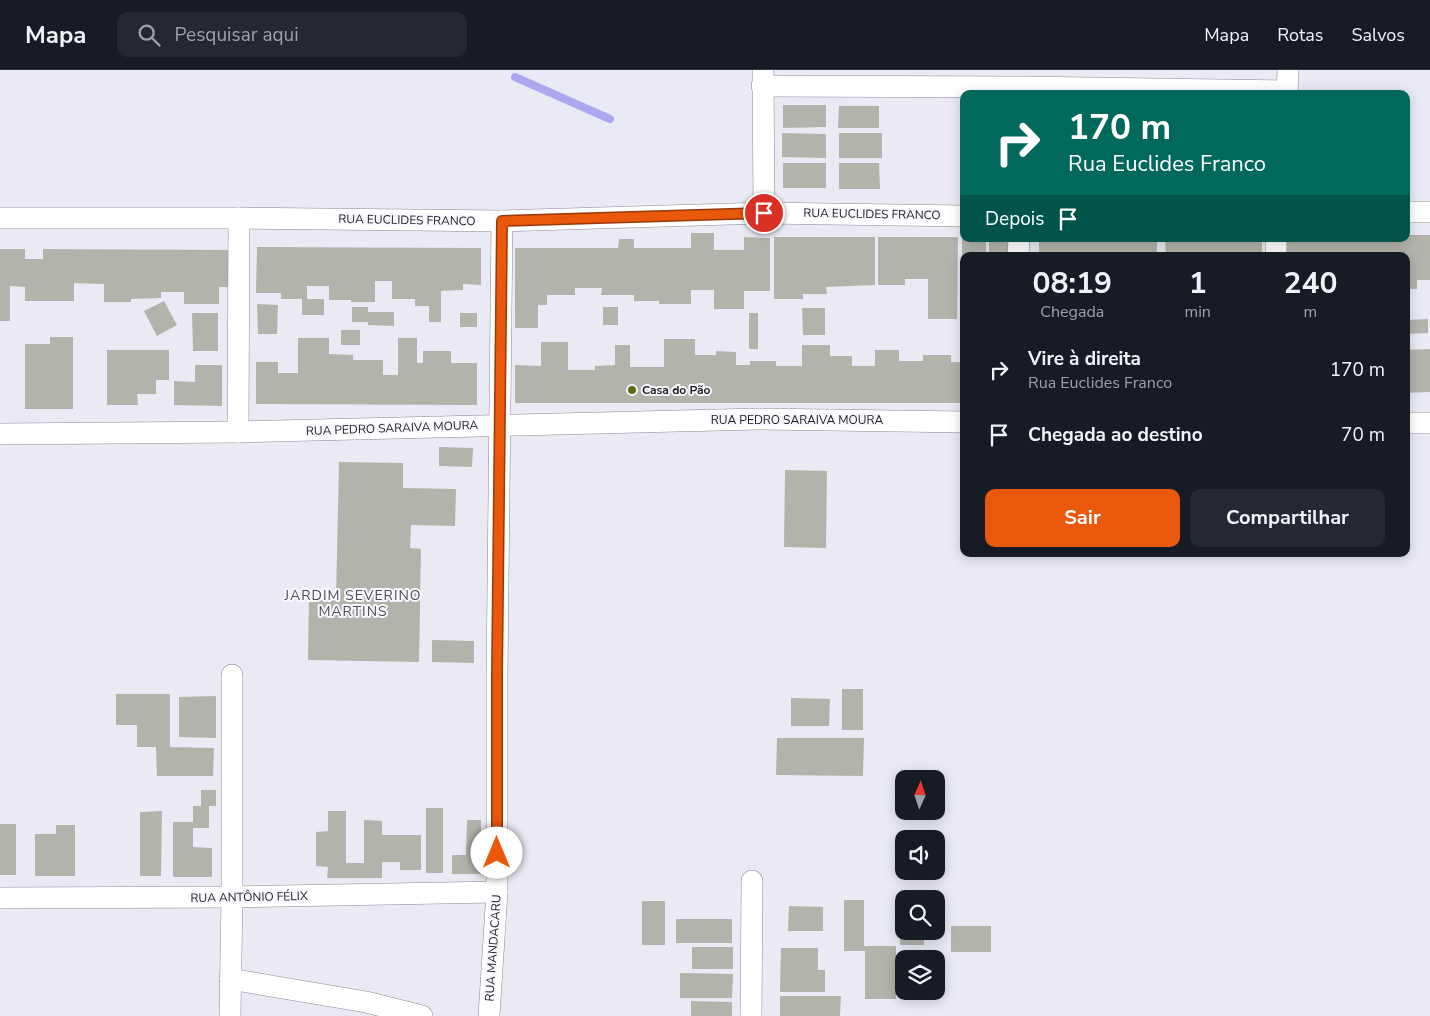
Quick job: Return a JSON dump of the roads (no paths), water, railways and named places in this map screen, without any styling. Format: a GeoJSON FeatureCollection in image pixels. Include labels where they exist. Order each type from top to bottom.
{"type":"FeatureCollection","features":[{"type":"Feature","properties":{"kind":"street"},"geometry":{"type":"LineString","coordinates":[[1287,90],[1288,70]]}},
{"type":"Feature","properties":{"kind":"street"},"geometry":{"type":"LineString","coordinates":[[764,213],[762,78],[1221,90]]}},
{"type":"Feature","properties":{"kind":"street"},"geometry":{"type":"LineString","coordinates":[[1410,212],[1430,212]]}},
{"type":"Feature","properties":{"kind":"street","name":"RUA EUCLIDES FRANCO"},"geometry":{"type":"LineString","coordinates":[[0,218],[502,221],[764,213],[960,216]]}},
{"type":"Feature","properties":{"kind":"street"},"geometry":{"type":"LineString","coordinates":[[238,432],[239,218]]}},
{"type":"Feature","properties":{"kind":"street","name":"RUA MANDACARU"},"geometry":{"type":"LineString","coordinates":[[489,1016],[497,892],[497,676],[502,221]]}},
{"type":"Feature","properties":{"kind":"street","name":"RUA PEDRO SARAIVA MOURA"},"geometry":{"type":"LineString","coordinates":[[0,434],[238,432],[758,419],[960,422]]}},
{"type":"Feature","properties":{"kind":"street"},"geometry":{"type":"LineString","coordinates":[[1410,423],[1430,423]]}},
{"type":"Feature","properties":{"kind":"street"},"geometry":{"type":"LineString","coordinates":[[230,1016],[232,676]]}},
{"type":"Feature","properties":{"kind":"street"},"geometry":{"type":"LineString","coordinates":[[751,1016],[752,881]]}},
{"type":"Feature","properties":{"kind":"street","name":"RUA ANTÔNIO FÉLIX"},"geometry":{"type":"LineString","coordinates":[[0,898],[232,897],[497,892]]}},
{"type":"Feature","properties":{"kind":"street"},"geometry":{"type":"LineString","coordinates":[[230,979],[366,1002],[422,1016]]}},
{"type":"Feature","properties":{"kind":"waterway"},"geometry":{"type":"LineString","coordinates":[[515,77],[610,119]]}},
{"type":"Feature","properties":{"kind":"place","name":"Casa do Pão"},"geometry":{"type":"Point","coordinates":[632,390]}},
{"type":"Feature","properties":{"kind":"district","name":"JARDIM SEVERINO MARTINS"},"geometry":{"type":"Point","coordinates":[353,604]}}]}
